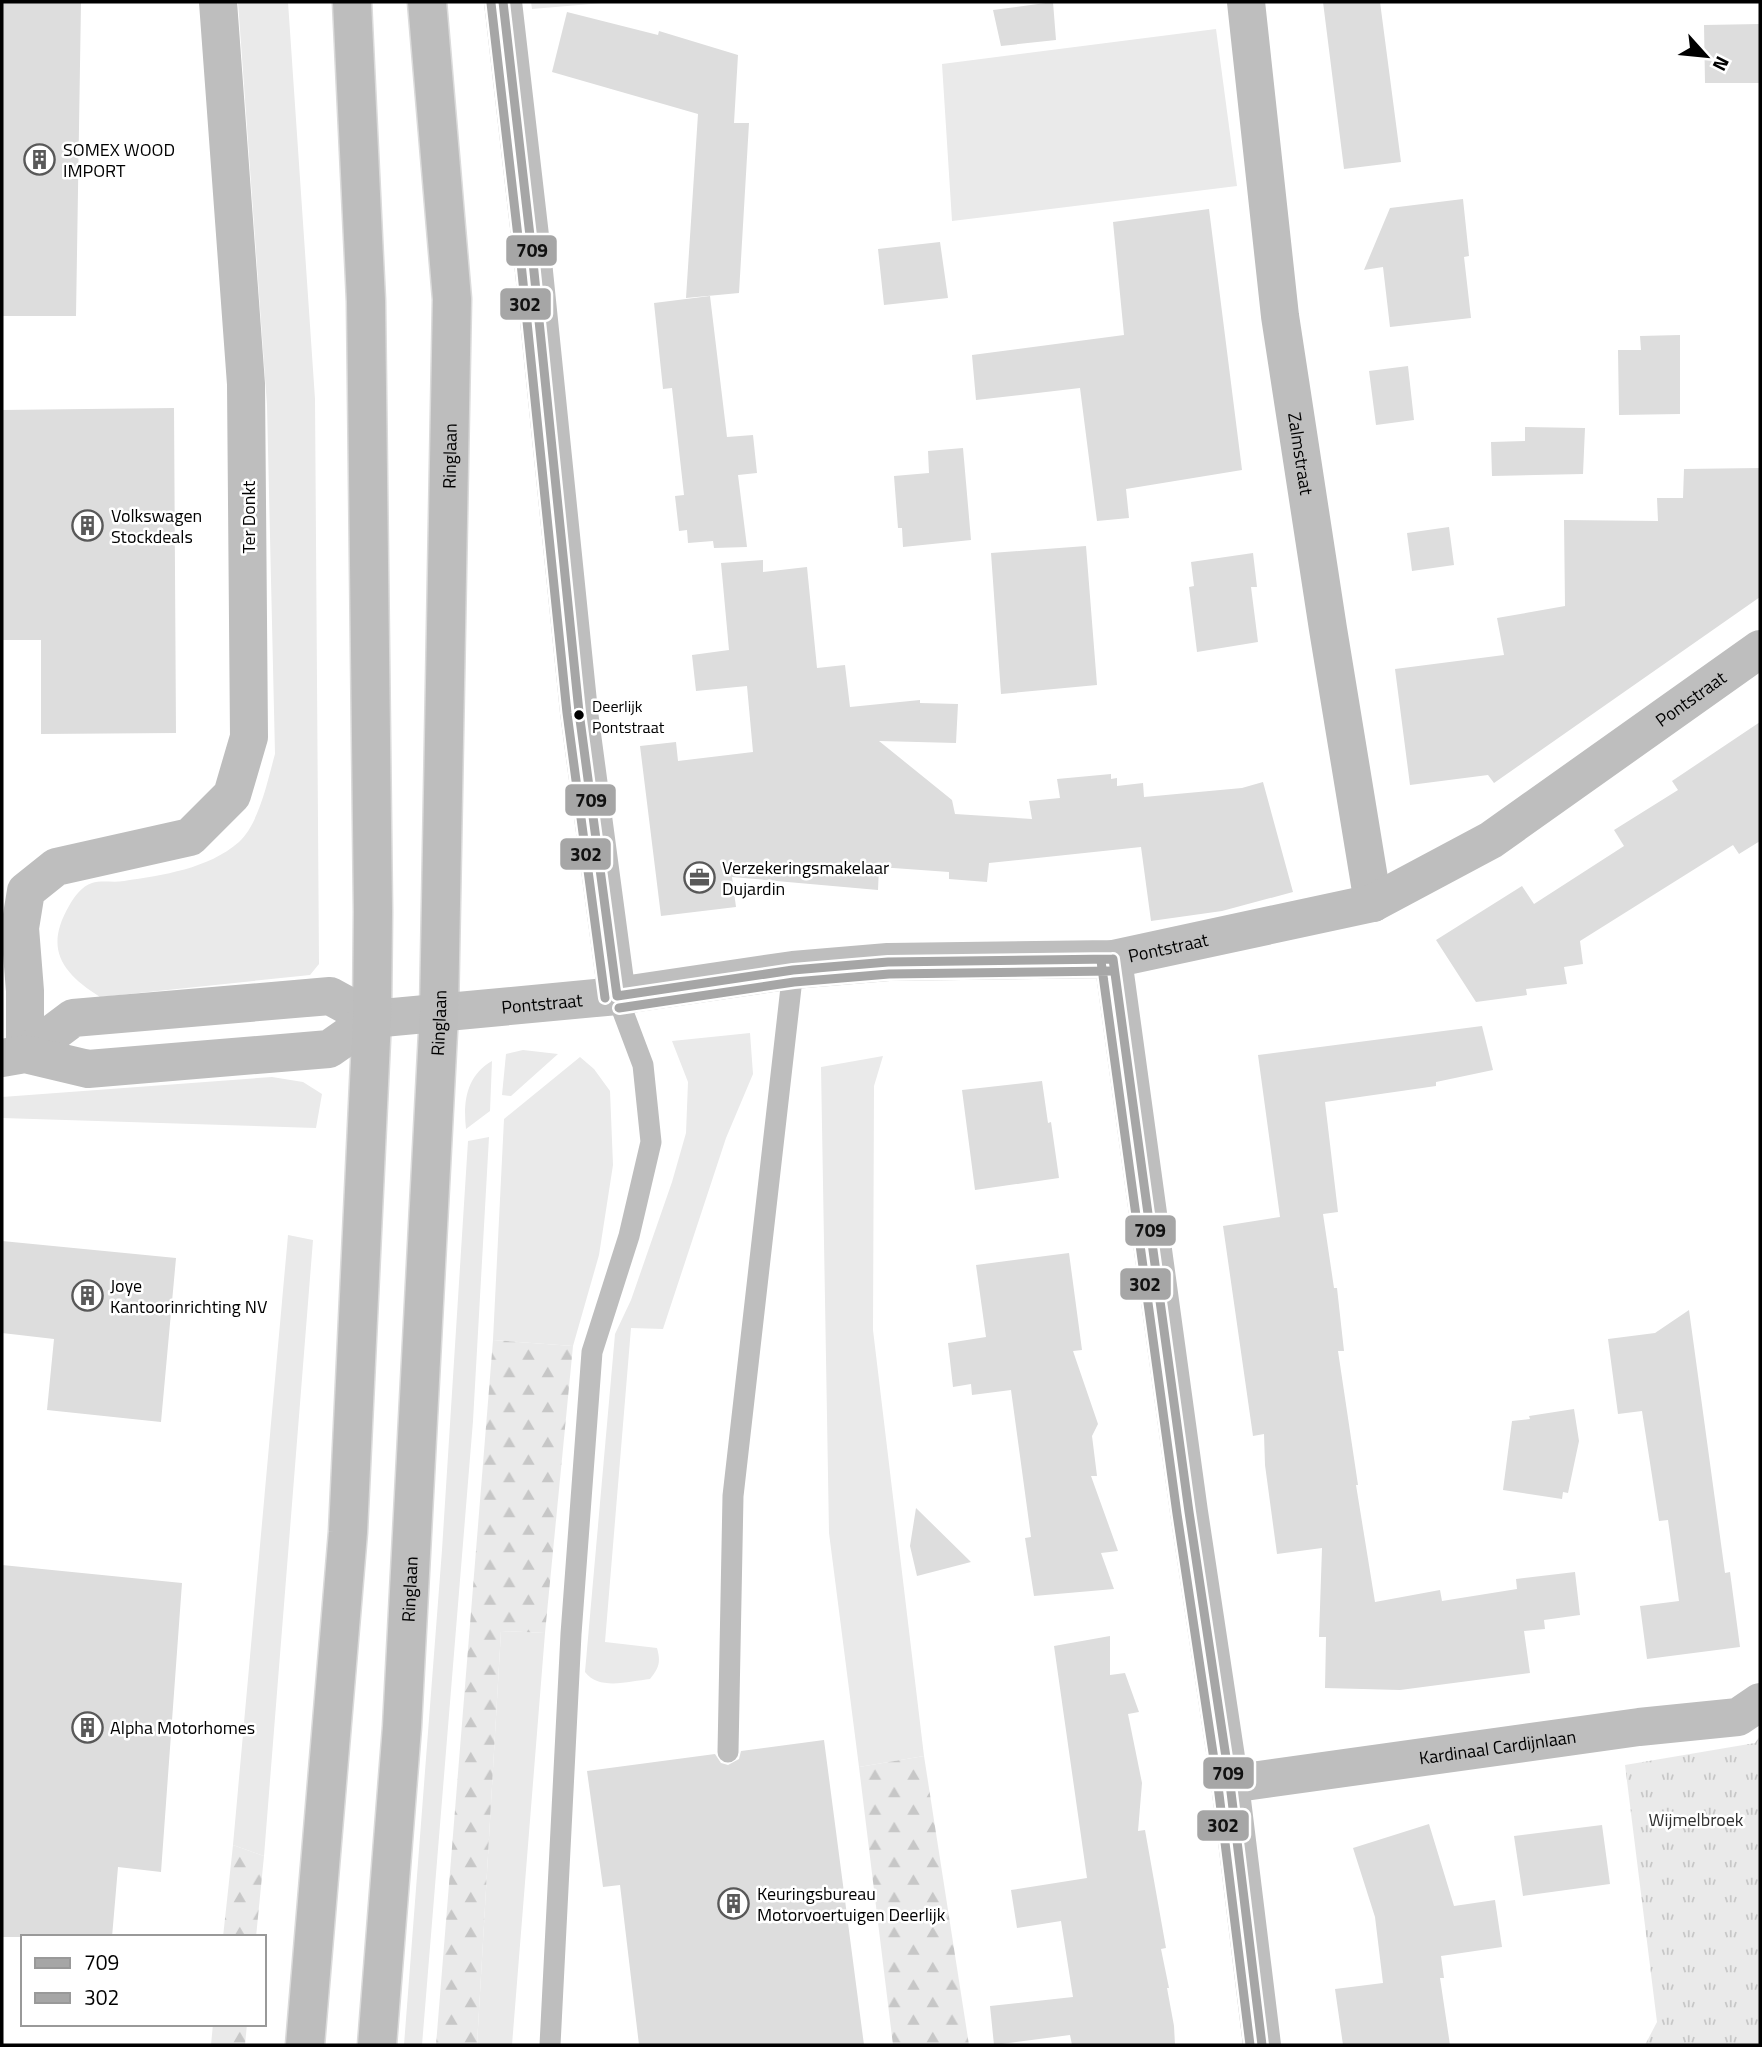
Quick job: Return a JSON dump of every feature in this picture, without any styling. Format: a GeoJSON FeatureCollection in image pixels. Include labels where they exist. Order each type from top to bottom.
{"type":"FeatureCollection","features":[{"type":"Feature","properties":{"kind":"main road"},"geometry":{"type":"LineString","coordinates":[[305,2045],[348,1532],[372,1019],[373,853],[366,301],[352,2]]}},
{"type":"Feature","properties":{"kind":"main road","name":"Ringlaan"},"geometry":{"type":"LineString","coordinates":[[377,2045],[402,1727],[439,1013],[452,299],[427,2]]}},
{"type":"Feature","properties":{"kind":"street","name":"Ter Donkt"},"geometry":{"type":"LineString","coordinates":[[14,1056],[25,991],[14,888],[56,867],[190,837],[232,795],[249,737],[246,384],[218,2]]}},
{"type":"Feature","properties":{"kind":"street"},"geometry":{"type":"LineString","coordinates":[[503,2],[533,262],[579,712],[617,996]]}},
{"type":"Feature","properties":{"kind":"street","name":"Zalmstraat"},"geometry":{"type":"LineString","coordinates":[[1246,2],[1280,316],[1373,903]]}},
{"type":"Feature","properties":{"kind":"street","name":"Pontstraat"},"geometry":{"type":"LineString","coordinates":[[14,1056],[88,1069],[329,1049],[372,1019],[617,996],[793,970],[888,962],[1114,959],[1373,903],[1491,840],[1760,649]]}},
{"type":"Feature","properties":{"kind":"street"},"geometry":{"type":"LineString","coordinates":[[1114,959],[1189,1512],[1230,1784],[1262,2045]]}},
{"type":"Feature","properties":{"kind":"street"},"geometry":{"type":"LineString","coordinates":[[14,1056],[73,1018],[330,996],[372,1019]]}},
{"type":"Feature","properties":{"kind":"street","name":"Kardinaal Cardijnlaan"},"geometry":{"type":"LineString","coordinates":[[1230,1784],[1639,1727],[1738,1717],[1760,1702]]}},
{"type":"Feature","properties":{"kind":"lane"},"geometry":{"type":"LineString","coordinates":[[728,1752],[733,1496],[793,970]]}},
{"type":"Feature","properties":{"kind":"lane"},"geometry":{"type":"LineString","coordinates":[[550,2045],[571,1647],[592,1352],[629,1236],[651,1142],[643,1065],[617,996]]}},
{"type":"Feature","properties":{"kind":"green space"},"geometry":{"type":"Polygon","coordinates":[[[238,2],[288,2],[315,399],[319,964],[310,975],[100,997],[76,979],[61,959],[58,935],[73,899],[88,884],[120,882],[169,873],[199,865],[227,851],[239,842],[252,824],[262,801],[275,754],[267,405],[238,2]]]}},
{"type":"Feature","properties":{"kind":"green space"},"geometry":{"type":"Polygon","coordinates":[[[531,2],[614,2],[532,9],[531,2]]]}},
{"type":"Feature","properties":{"kind":"green space"},"geometry":{"type":"Polygon","coordinates":[[[1216,29],[1237,186],[952,221],[942,64],[1216,29]]]}},
{"type":"Feature","properties":{"kind":"green space"},"geometry":{"type":"Polygon","coordinates":[[[750,1033],[753,1074],[726,1138],[663,1329],[631,1328],[605,1642],[657,1648],[659,1657],[658,1665],[650,1679],[606,1683],[591,1678],[585,1672],[615,1334],[631,1300],[686,1133],[688,1082],[672,1041],[750,1033]]]}},
{"type":"Feature","properties":{"kind":"green space"},"geometry":{"type":"Polygon","coordinates":[[[523,1050],[558,1054],[511,1096],[502,1095],[506,1054],[523,1050]]]}},
{"type":"Feature","properties":{"kind":"green space"},"geometry":{"type":"Polygon","coordinates":[[[883,1056],[874,1086],[873,1330],[924,1756],[859,1767],[829,1533],[821,1067],[883,1056]]]}},
{"type":"Feature","properties":{"kind":"green space"},"geometry":{"type":"Polygon","coordinates":[[[580,1057],[594,1069],[610,1091],[613,1165],[599,1255],[573,1346],[493,1340],[504,1119],[580,1057]]]}},
{"type":"Feature","properties":{"kind":"green space"},"geometry":{"type":"Polygon","coordinates":[[[492,1061],[490,1111],[466,1129],[468,1090],[477,1074],[492,1061]]]}},
{"type":"Feature","properties":{"kind":"green space"},"geometry":{"type":"Polygon","coordinates":[[[272,1077],[303,1082],[322,1094],[316,1128],[2,1118],[2,1097],[272,1077]]]}},
{"type":"Feature","properties":{"kind":"green space"},"geometry":{"type":"Polygon","coordinates":[[[489,1137],[473,1421],[422,2045],[404,2045],[442,1550],[468,1141],[489,1137]]]}},
{"type":"Feature","properties":{"kind":"green space"},"geometry":{"type":"Polygon","coordinates":[[[288,1235],[313,1240],[264,1856],[233,1845],[288,1235]]]}},
{"type":"Feature","properties":{"kind":"green space"},"geometry":{"type":"Polygon","coordinates":[[[493,1340],[573,1346],[545,1633],[501,1631],[477,2045],[436,2045],[493,1340]]]}},
{"type":"Feature","properties":{"kind":"green space"},"geometry":{"type":"Polygon","coordinates":[[[501,1631],[545,1633],[512,2045],[477,2045],[501,1631]]]}},
{"type":"Feature","properties":{"kind":"green space","name":"Wijmelbroek"},"geometry":{"type":"Polygon","coordinates":[[[1760,1736],[1760,2045],[1645,2045],[1657,2022],[1625,1765],[1755,1743],[1760,1736]]]}},
{"type":"Feature","properties":{"kind":"green space"},"geometry":{"type":"Polygon","coordinates":[[[924,1756],[969,2045],[893,2045],[859,1767],[924,1756]]]}},
{"type":"Feature","properties":{"kind":"green space"},"geometry":{"type":"Polygon","coordinates":[[[233,1845],[264,1856],[256,1935],[223,1935],[233,1845]]]}},
{"type":"Feature","properties":{"kind":"green space"},"geometry":{"type":"Polygon","coordinates":[[[213,2026],[247,2026],[245,2045],[211,2045],[213,2026]]]}},
{"type":"Feature","properties":{"kind":"building","name":"SOMEX WOOD IMPORT"},"geometry":{"type":"Polygon","coordinates":[[[2,2],[81,2],[76,316],[2,316],[2,2]]]}},
{"type":"Feature","properties":{"kind":"building"},"geometry":{"type":"Polygon","coordinates":[[[1053,2],[1056,40],[1001,46],[993,10],[1053,2]]]}},
{"type":"Feature","properties":{"kind":"building"},"geometry":{"type":"Polygon","coordinates":[[[1323,2],[1380,2],[1401,162],[1344,169],[1323,2]]]}},
{"type":"Feature","properties":{"kind":"building"},"geometry":{"type":"Polygon","coordinates":[[[567,12],[658,35],[659,31],[738,55],[734,123],[749,123],[739,293],[686,298],[698,114],[552,72],[567,12]]]}},
{"type":"Feature","properties":{"kind":"building"},"geometry":{"type":"Polygon","coordinates":[[[1760,24],[1760,83],[1705,83],[1704,25],[1760,24]]]}},
{"type":"Feature","properties":{"kind":"building"},"geometry":{"type":"Polygon","coordinates":[[[1463,199],[1469,256],[1464,257],[1471,318],[1390,327],[1383,267],[1364,270],[1390,208],[1463,199]]]}},
{"type":"Feature","properties":{"kind":"building"},"geometry":{"type":"Polygon","coordinates":[[[1209,209],[1242,470],[1126,489],[1129,518],[1097,521],[1080,388],[976,400],[972,355],[1124,335],[1113,222],[1209,209]]]}},
{"type":"Feature","properties":{"kind":"building"},"geometry":{"type":"Polygon","coordinates":[[[940,242],[948,298],[884,305],[878,249],[940,242]]]}},
{"type":"Feature","properties":{"kind":"building"},"geometry":{"type":"Polygon","coordinates":[[[710,296],[727,437],[753,435],[757,473],[738,475],[747,547],[714,548],[713,541],[688,543],[687,530],[679,531],[675,496],[684,495],[672,388],[663,389],[654,303],[710,296]]]}},
{"type":"Feature","properties":{"kind":"building"},"geometry":{"type":"Polygon","coordinates":[[[1680,335],[1680,414],[1619,415],[1618,350],[1641,350],[1640,336],[1680,335]]]}},
{"type":"Feature","properties":{"kind":"building"},"geometry":{"type":"Polygon","coordinates":[[[1408,366],[1414,420],[1376,425],[1369,371],[1408,366]]]}},
{"type":"Feature","properties":{"kind":"building","name":"Volkswagen Stockdeals"},"geometry":{"type":"Polygon","coordinates":[[[174,408],[176,733],[41,734],[41,640],[2,640],[2,410],[174,408]]]}},
{"type":"Feature","properties":{"kind":"building"},"geometry":{"type":"Polygon","coordinates":[[[1525,427],[1585,428],[1583,474],[1492,476],[1491,442],[1525,441],[1525,427]]]}},
{"type":"Feature","properties":{"kind":"building"},"geometry":{"type":"Polygon","coordinates":[[[963,448],[971,540],[903,547],[902,528],[898,528],[894,476],[929,473],[928,451],[963,448]]]}},
{"type":"Feature","properties":{"kind":"building"},"geometry":{"type":"Polygon","coordinates":[[[1760,468],[1760,597],[1494,783],[1488,775],[1410,785],[1395,669],[1504,655],[1497,618],[1565,606],[1564,520],[1658,521],[1657,498],[1683,498],[1684,469],[1760,468]]]}},
{"type":"Feature","properties":{"kind":"building"},"geometry":{"type":"Polygon","coordinates":[[[1449,527],[1454,565],[1412,571],[1407,533],[1449,527]]]}},
{"type":"Feature","properties":{"kind":"building"},"geometry":{"type":"Polygon","coordinates":[[[1086,546],[1097,685],[1001,694],[991,553],[1086,546]]]}},
{"type":"Feature","properties":{"kind":"building"},"geometry":{"type":"Polygon","coordinates":[[[1253,553],[1257,587],[1251,587],[1258,642],[1197,652],[1189,587],[1194,586],[1191,562],[1253,553]]]}},
{"type":"Feature","properties":{"kind":"building"},"geometry":{"type":"Polygon","coordinates":[[[763,560],[763,572],[807,567],[817,668],[845,665],[850,707],[920,700],[920,703],[958,704],[956,743],[879,741],[952,800],[955,814],[1032,819],[1029,801],[1060,798],[1057,779],[1111,774],[1111,779],[1117,778],[1117,786],[1143,783],[1144,797],[1242,788],[1263,782],[1293,892],[1222,911],[1151,921],[1141,847],[989,863],[987,882],[949,879],[949,872],[879,867],[878,890],[732,877],[736,907],[661,916],[640,746],[676,742],[678,761],[753,752],[747,686],[696,691],[692,655],[729,650],[721,563],[763,560]]]}},
{"type":"Feature","properties":{"kind":"building"},"geometry":{"type":"Polygon","coordinates":[[[1760,722],[1760,841],[1739,854],[1733,845],[1580,941],[1583,964],[1564,967],[1567,984],[1526,989],[1527,995],[1476,1002],[1436,940],[1522,886],[1534,904],[1624,846],[1614,830],[1678,790],[1672,781],[1760,722]]]}},
{"type":"Feature","properties":{"kind":"building"},"geometry":{"type":"Polygon","coordinates":[[[1482,1026],[1493,1070],[1436,1082],[1436,1086],[1325,1102],[1338,1212],[1323,1214],[1334,1288],[1337,1288],[1344,1351],[1338,1351],[1375,1602],[1440,1590],[1442,1601],[1517,1589],[1516,1579],[1575,1572],[1580,1615],[1544,1620],[1545,1629],[1524,1631],[1530,1673],[1400,1690],[1325,1688],[1326,1637],[1319,1637],[1322,1548],[1277,1554],[1265,1465],[1264,1434],[1253,1436],[1223,1226],[1280,1217],[1258,1055],[1482,1026]]]}},
{"type":"Feature","properties":{"kind":"building"},"geometry":{"type":"Polygon","coordinates":[[[1042,1081],[1059,1178],[975,1190],[962,1090],[1042,1081]]]}},
{"type":"Feature","properties":{"kind":"building","name":"Joye Kantoorinrichting NV"},"geometry":{"type":"Polygon","coordinates":[[[2,1241],[176,1258],[161,1422],[47,1410],[54,1339],[2,1333],[2,1241]]]}},
{"type":"Feature","properties":{"kind":"building"},"geometry":{"type":"Polygon","coordinates":[[[1069,1253],[1082,1350],[1073,1351],[1098,1424],[1092,1436],[1097,1476],[1091,1476],[1118,1551],[1101,1553],[1114,1589],[1034,1596],[1025,1538],[1031,1537],[1011,1390],[972,1395],[971,1384],[953,1387],[948,1343],[986,1337],[976,1265],[1069,1253]]]}},
{"type":"Feature","properties":{"kind":"building"},"geometry":{"type":"Polygon","coordinates":[[[1689,1310],[1725,1573],[1730,1572],[1740,1647],[1647,1659],[1640,1606],[1679,1601],[1668,1520],[1659,1521],[1642,1411],[1618,1414],[1608,1339],[1655,1333],[1689,1310]]]}},
{"type":"Feature","properties":{"kind":"building"},"geometry":{"type":"Polygon","coordinates":[[[1574,1409],[1579,1441],[1568,1493],[1563,1492],[1562,1499],[1503,1490],[1512,1421],[1574,1409]]]}},
{"type":"Feature","properties":{"kind":"building"},"geometry":{"type":"Polygon","coordinates":[[[916,1508],[971,1562],[917,1576],[910,1546],[916,1508]]]}},
{"type":"Feature","properties":{"kind":"building","name":"Alpha Motorhomes"},"geometry":{"type":"Polygon","coordinates":[[[2,1565],[182,1583],[161,1872],[118,1867],[112,1935],[2,1937],[2,1565]]]}},
{"type":"Feature","properties":{"kind":"building"},"geometry":{"type":"Polygon","coordinates":[[[1110,1636],[1110,1675],[1125,1673],[1139,1712],[1128,1714],[1142,1783],[1138,1831],[1145,1830],[1166,1948],[1161,1949],[1169,1988],[1175,2045],[1072,2045],[1070,2035],[994,2045],[990,2006],[1073,1997],[1061,1921],[1017,1928],[1011,1890],[1087,1878],[1054,1646],[1110,1636]]]}},
{"type":"Feature","properties":{"kind":"building","name":"Keuringsbureau Motorvoertuigen Deerlijk"},"geometry":{"type":"Polygon","coordinates":[[[824,1740],[864,2045],[639,2045],[620,1885],[603,1887],[587,1771],[715,1754],[721,1763],[728,1765],[739,1759],[741,1751],[824,1740]]]}},
{"type":"Feature","properties":{"kind":"building"},"geometry":{"type":"Polygon","coordinates":[[[1429,1824],[1454,1906],[1495,1900],[1502,1947],[1441,1956],[1444,1978],[1440,1978],[1450,2045],[1343,2045],[1335,1989],[1383,1983],[1375,1917],[1353,1848],[1429,1824]]]}},
{"type":"Feature","properties":{"kind":"building"},"geometry":{"type":"Polygon","coordinates":[[[1602,1825],[1610,1884],[1523,1896],[1514,1836],[1602,1825]]]}},
{"type":"Feature","properties":{"kind":"transit line","name":"709"},"geometry":{"type":"LineString","coordinates":[[503,2],[533,262],[579,712],[617,996]]}},
{"type":"Feature","properties":{"kind":"transit line","name":"302"},"geometry":{"type":"LineString","coordinates":[[491,3],[521,263],[567,713],[605,998]]}},
{"type":"Feature","properties":{"kind":"transit line","name":"709"},"geometry":{"type":"LineString","coordinates":[[1113,959],[1189,1512],[1230,1784],[1262,2045]]}},
{"type":"Feature","properties":{"kind":"transit line","name":"709"},"geometry":{"type":"LineString","coordinates":[[617,996],[793,970],[888,962],[1113,959]]}},
{"type":"Feature","properties":{"kind":"transit line","name":"302"},"geometry":{"type":"LineString","coordinates":[[1101,961],[1177,1514],[1218,1786],[1250,2045]]}},
{"type":"Feature","properties":{"kind":"transit line","name":"302"},"geometry":{"type":"LineString","coordinates":[[619,1008],[794,982],[889,974],[1113,971]]}},
{"type":"Feature","properties":{"kind":"place","name":"SOMEX WOOD IMPORT"},"geometry":{"type":"Point","coordinates":[40,159]}},
{"type":"Feature","properties":{"kind":"place","name":"Volkswagen Stockdeals"},"geometry":{"type":"Point","coordinates":[88,525]}},
{"type":"Feature","properties":{"kind":"place","name":"Deerlijk Pontstraat"},"geometry":{"type":"Point","coordinates":[579,715]}},
{"type":"Feature","properties":{"kind":"place","name":"Verzekeringsmakelaar Dujardin"},"geometry":{"type":"Point","coordinates":[699,877]}},
{"type":"Feature","properties":{"kind":"place","name":"Joye Kantoorinrichting NV"},"geometry":{"type":"Point","coordinates":[87,1295]}},
{"type":"Feature","properties":{"kind":"place","name":"Alpha Motorhomes"},"geometry":{"type":"Point","coordinates":[87,1727]}},
{"type":"Feature","properties":{"kind":"place","name":"Keuringsbureau Motorvoertuigen Deerlijk"},"geometry":{"type":"Point","coordinates":[734,1903]}}]}
